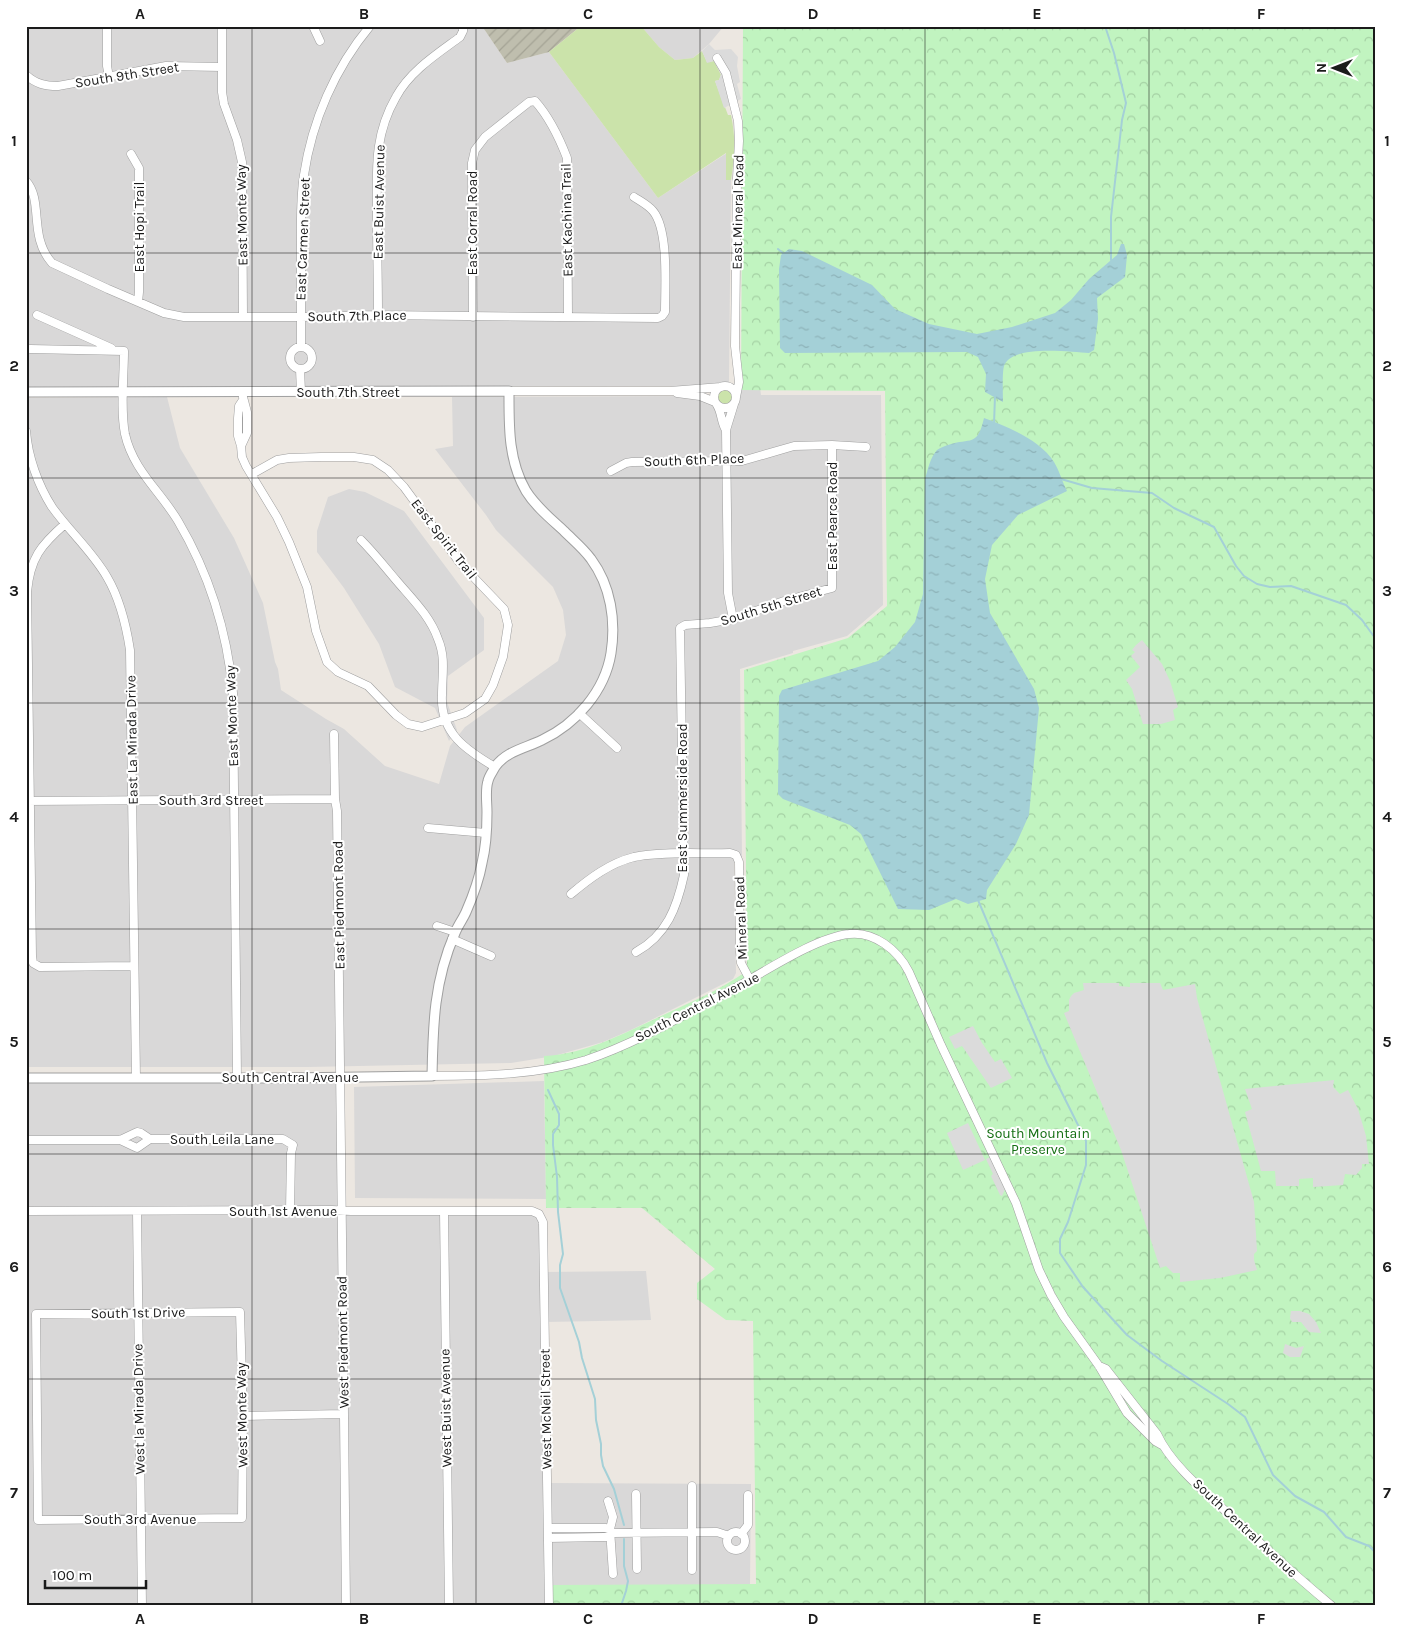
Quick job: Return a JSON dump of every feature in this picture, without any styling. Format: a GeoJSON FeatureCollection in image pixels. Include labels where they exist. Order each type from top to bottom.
{"type":"FeatureCollection","features":[{"type":"Feature","properties":{"kind":"street"},"geometry":{"type":"LineString","coordinates":[[107,26],[107,66],[109,77]]}},
{"type":"Feature","properties":{"kind":"street","name":"East Monte Way"},"geometry":{"type":"LineString","coordinates":[[222,26],[222,92],[242,162],[242,316]]}},
{"type":"Feature","properties":{"kind":"street"},"geometry":{"type":"LineString","coordinates":[[313,26],[320,40]]}},
{"type":"Feature","properties":{"kind":"street","name":"East Carmen Street"},"geometry":{"type":"LineString","coordinates":[[301,347],[301,209],[309,147],[317,118],[336,77],[356,44],[370,26]]}},
{"type":"Feature","properties":{"kind":"street","name":"East Buist Avenue"},"geometry":{"type":"LineString","coordinates":[[378,315],[377,154],[385,119],[396,95],[414,74],[425,63],[460,37],[463,29]]}},
{"type":"Feature","properties":{"kind":"street","name":"East Mineral Road"},"geometry":{"type":"LineString","coordinates":[[717,58],[726,73],[738,121],[739,141],[735,346],[740,382],[726,430],[728,593],[734,619]]}},
{"type":"Feature","properties":{"kind":"street","name":"South 9th Street"},"geometry":{"type":"LineString","coordinates":[[26,75],[33,81],[46,86],[58,86],[166,66],[222,67]]}},
{"type":"Feature","properties":{"kind":"street","name":"East Corral Road"},"geometry":{"type":"LineString","coordinates":[[473,317],[472,163],[475,150],[485,137],[529,102],[536,101]]}},
{"type":"Feature","properties":{"kind":"street","name":"East Kachina Trail"},"geometry":{"type":"LineString","coordinates":[[536,101],[558,134],[567,158],[568,317]]}},
{"type":"Feature","properties":{"kind":"street","name":"East Hopi Trail"},"geometry":{"type":"LineString","coordinates":[[131,154],[139,168],[140,292],[138,302]]}},
{"type":"Feature","properties":{"kind":"street","name":"South 7th Place"},"geometry":{"type":"LineString","coordinates":[[26,181],[31,186],[34,196],[40,245],[45,256],[52,263],[164,313],[184,317],[378,315],[658,318],[665,312],[663,230],[652,210],[634,197]]}},
{"type":"Feature","properties":{"kind":"street"},"geometry":{"type":"LineString","coordinates":[[37,315],[115,350]]}},
{"type":"Feature","properties":{"kind":"street","name":"East Carmen Street"},"geometry":{"type":"LineString","coordinates":[[300,369],[308,366],[312,359],[310,351],[301,347]]}},
{"type":"Feature","properties":{"kind":"street","name":"East Carmen Street"},"geometry":{"type":"LineString","coordinates":[[300,369],[293,365],[290,358],[293,351],[301,347]]}},
{"type":"Feature","properties":{"kind":"street"},"geometry":{"type":"LineString","coordinates":[[30,349],[115,350]]}},
{"type":"Feature","properties":{"kind":"street","name":"East Monte Way"},"geometry":{"type":"LineString","coordinates":[[115,350],[124,350],[123,419],[125,434],[136,465],[179,522],[202,566],[228,648],[233,693],[237,1078]]}},
{"type":"Feature","properties":{"kind":"street","name":"East Carmen Street"},"geometry":{"type":"LineString","coordinates":[[300,369],[301,392]]}},
{"type":"Feature","properties":{"kind":"street"},"geometry":{"type":"LineString","coordinates":[[716,404],[714,394],[732,381],[737,370]]}},
{"type":"Feature","properties":{"kind":"street"},"geometry":{"type":"LineString","coordinates":[[725,386],[734,390],[735,400]]}},
{"type":"Feature","properties":{"kind":"street","name":"South 7th Street"},"geometry":{"type":"LineString","coordinates":[[26,392],[243,396],[301,392],[670,391],[725,386]]}},
{"type":"Feature","properties":{"kind":"street"},"geometry":{"type":"LineString","coordinates":[[432,1076],[432,1026],[435,1001],[446,958],[454,936],[466,913],[483,862],[488,781],[495,767],[512,752],[544,739],[563,728],[579,713],[594,696],[611,656],[613,634],[610,599],[598,568],[536,503],[527,491],[514,463],[510,442],[509,391]]}},
{"type":"Feature","properties":{"kind":"street","name":"South 7th Street"},"geometry":{"type":"LineString","coordinates":[[670,391],[700,396],[726,408],[735,400]]}},
{"type":"Feature","properties":{"kind":"street"},"geometry":{"type":"LineString","coordinates":[[243,396],[239,406],[238,418],[238,436],[242,457],[277,517],[308,587],[316,631],[327,662],[338,672],[368,686],[396,715],[408,724],[422,727],[445,719]]}},
{"type":"Feature","properties":{"kind":"street","name":"East Mineral Road"},"geometry":{"type":"LineString","coordinates":[[716,404],[720,410],[723,426],[726,430]]}},
{"type":"Feature","properties":{"kind":"street","name":"East La Mirada Drive"},"geometry":{"type":"LineString","coordinates":[[26,431],[30,457],[37,477],[53,507],[106,576],[125,623],[130,650],[136,1078]]}},
{"type":"Feature","properties":{"kind":"street","name":"South 6th Place"},"geometry":{"type":"LineString","coordinates":[[611,471],[632,462],[742,461],[794,446],[832,445],[866,447]]}},
{"type":"Feature","properties":{"kind":"street","name":"East Pearce Road"},"geometry":{"type":"LineString","coordinates":[[832,445],[832,588]]}},
{"type":"Feature","properties":{"kind":"street","name":"East Spirit Trail"},"geometry":{"type":"LineString","coordinates":[[252,474],[277,460],[288,458],[354,457],[373,460],[388,470],[404,487],[460,563],[504,609],[508,625],[503,657],[493,685],[485,699],[465,713],[445,719]]}},
{"type":"Feature","properties":{"kind":"street"},"geometry":{"type":"LineString","coordinates":[[66,524],[45,543],[35,557],[29,576],[29,938],[34,963],[40,967],[134,966]]}},
{"type":"Feature","properties":{"kind":"street"},"geometry":{"type":"LineString","coordinates":[[361,540],[434,628],[443,659],[442,696],[445,719],[452,733],[471,753],[495,767]]}},
{"type":"Feature","properties":{"kind":"street","name":"South 5th Street"},"geometry":{"type":"LineString","coordinates":[[680,628],[685,625],[734,619],[795,598],[832,588]]}},
{"type":"Feature","properties":{"kind":"street","name":"East Summerside Road"},"geometry":{"type":"LineString","coordinates":[[636,952],[649,945],[669,921],[680,895],[684,875],[680,628]]}},
{"type":"Feature","properties":{"kind":"street"},"geometry":{"type":"LineString","coordinates":[[579,713],[616,748]]}},
{"type":"Feature","properties":{"kind":"street","name":"East Piedmont Road"},"geometry":{"type":"LineString","coordinates":[[334,734],[341,1077]]}},
{"type":"Feature","properties":{"kind":"street","name":"South 3rd Street"},"geometry":{"type":"LineString","coordinates":[[28,801],[335,799]]}},
{"type":"Feature","properties":{"kind":"street"},"geometry":{"type":"LineString","coordinates":[[428,828],[486,832]]}},
{"type":"Feature","properties":{"kind":"street"},"geometry":{"type":"LineString","coordinates":[[571,894],[599,873],[634,857],[684,854]]}},
{"type":"Feature","properties":{"kind":"street","name":"Mineral Road"},"geometry":{"type":"LineString","coordinates":[[684,854],[736,855],[739,862],[741,963],[750,980]]}},
{"type":"Feature","properties":{"kind":"street"},"geometry":{"type":"LineString","coordinates":[[437,926],[491,956]]}},
{"type":"Feature","properties":{"kind":"street","name":"South Central Avenue"},"geometry":{"type":"LineString","coordinates":[[26,1078],[432,1076],[501,1074],[544,1069],[586,1060],[616,1048],[664,1025],[815,944],[847,934],[862,935],[877,940],[901,958],[909,972],[941,1045],[1016,1203],[1043,1280],[1064,1317],[1099,1366],[1106,1369],[1137,1407],[1162,1445],[1186,1473],[1332,1606]]}},
{"type":"Feature","properties":{"kind":"street","name":"West Piedmont Road"},"geometry":{"type":"LineString","coordinates":[[341,1077],[346,1606]]}},
{"type":"Feature","properties":{"kind":"street","name":"South Leila Lane"},"geometry":{"type":"LineString","coordinates":[[120,1140],[136,1132],[141,1132],[150,1140]]}},
{"type":"Feature","properties":{"kind":"street","name":"South Leila Lane"},"geometry":{"type":"LineString","coordinates":[[26,1140],[120,1140],[137,1148],[150,1140],[283,1139],[293,1145],[291,1154],[290,1211]]}},
{"type":"Feature","properties":{"kind":"street","name":"South 1st Avenue"},"geometry":{"type":"LineString","coordinates":[[26,1211],[532,1211],[539,1214]]}},
{"type":"Feature","properties":{"kind":"street","name":"West Buist Avenue"},"geometry":{"type":"LineString","coordinates":[[444,1211],[448,1606]]}},
{"type":"Feature","properties":{"kind":"street","name":"West la Mirada Drive"},"geometry":{"type":"LineString","coordinates":[[137,1212],[142,1606]]}},
{"type":"Feature","properties":{"kind":"street","name":"West McNeil Street"},"geometry":{"type":"LineString","coordinates":[[539,1214],[543,1222],[549,1606]]}},
{"type":"Feature","properties":{"kind":"street","name":"South 1st Drive"},"geometry":{"type":"LineString","coordinates":[[36,1414],[36,1314],[240,1312]]}},
{"type":"Feature","properties":{"kind":"street","name":"West Monte Way"},"geometry":{"type":"LineString","coordinates":[[240,1312],[243,1416],[242,1518]]}},
{"type":"Feature","properties":{"kind":"street"},"geometry":{"type":"LineString","coordinates":[[26,1414],[36,1414]]}},
{"type":"Feature","properties":{"kind":"street","name":"South 3rd Avenue"},"geometry":{"type":"LineString","coordinates":[[36,1414],[38,1520],[242,1518]]}},
{"type":"Feature","properties":{"kind":"street"},"geometry":{"type":"LineString","coordinates":[[243,1416],[344,1414]]}},
{"type":"Feature","properties":{"kind":"street"},"geometry":{"type":"LineString","coordinates":[[692,1486],[692,1570]]}},
{"type":"Feature","properties":{"kind":"street"},"geometry":{"type":"LineString","coordinates":[[636,1494],[637,1569]]}},
{"type":"Feature","properties":{"kind":"street"},"geometry":{"type":"LineString","coordinates":[[742,1534],[748,1525],[748,1495]]}},
{"type":"Feature","properties":{"kind":"street"},"geometry":{"type":"LineString","coordinates":[[608,1501],[613,1517],[611,1532],[613,1574]]}},
{"type":"Feature","properties":{"kind":"street"},"geometry":{"type":"LineString","coordinates":[[548,1528],[605,1528],[611,1532],[636,1533],[718,1532],[729,1536]]}},
{"type":"Feature","properties":{"kind":"street"},"geometry":{"type":"LineString","coordinates":[[548,1538],[604,1537],[611,1532]]}},
{"type":"Feature","properties":{"kind":"street"},"geometry":{"type":"LineString","coordinates":[[735,1532],[742,1534],[744,1537],[743,1547],[733,1550],[728,1546],[729,1536],[735,1532]]}},
{"type":"Feature","properties":{"kind":"shaded area"},"geometry":{"type":"Polygon","coordinates":[[[26,26],[482,26],[507,63],[549,52],[658,198],[727,153],[726,180],[731,180],[729,383],[700,386],[26,387],[26,26]]]}},
{"type":"Feature","properties":{"kind":"shaded area"},"geometry":{"type":"Polygon","coordinates":[[[482,26],[581,26],[549,52],[507,63],[482,26]]]}},
{"type":"Feature","properties":{"kind":"shaded area"},"geometry":{"type":"Polygon","coordinates":[[[641,26],[724,26],[709,44],[693,58],[675,60],[659,47],[641,26]]]}},
{"type":"Feature","properties":{"kind":"shaded area"},"geometry":{"type":"Polygon","coordinates":[[[709,44],[715,50],[731,49],[738,57],[737,66],[740,82],[737,84],[741,99],[724,108],[715,81],[719,80],[721,74],[714,61],[707,63],[702,51],[709,44]]]}},
{"type":"Feature","properties":{"kind":"shaded area"},"geometry":{"type":"Polygon","coordinates":[[[760,387],[761,395],[881,395],[883,605],[847,636],[793,651],[793,653],[740,669],[742,858],[734,863],[736,973],[733,979],[603,1042],[554,1056],[511,1063],[308,1067],[26,1067],[26,398],[167,397],[180,448],[234,538],[263,603],[281,690],[344,729],[385,766],[439,784],[450,746],[465,727],[558,661],[566,635],[563,610],[553,587],[496,530],[435,449],[453,446],[452,397],[692,396],[712,403],[717,410],[734,409],[740,391],[744,388],[760,387]]]}},
{"type":"Feature","properties":{"kind":"shaded area"},"geometry":{"type":"Polygon","coordinates":[[[349,489],[365,492],[404,511],[484,618],[484,650],[448,676],[447,702],[457,730],[449,741],[435,708],[395,687],[379,644],[344,588],[317,552],[317,531],[328,497],[349,489]]]}},
{"type":"Feature","properties":{"kind":"shaded area"},"geometry":{"type":"Polygon","coordinates":[[[1142,640],[1162,664],[1170,681],[1178,707],[1173,710],[1175,720],[1161,724],[1143,724],[1132,689],[1126,680],[1140,667],[1131,656],[1135,652],[1132,650],[1142,640]]]}},
{"type":"Feature","properties":{"kind":"shaded area"},"geometry":{"type":"Polygon","coordinates":[[[1083,983],[1119,983],[1119,986],[1130,987],[1130,983],[1160,983],[1163,990],[1195,984],[1197,998],[1254,1202],[1257,1251],[1254,1254],[1254,1260],[1257,1270],[1220,1278],[1180,1282],[1180,1273],[1173,1273],[1166,1266],[1160,1268],[1121,1150],[1064,1013],[1069,1011],[1071,996],[1084,990],[1083,983]]]}},
{"type":"Feature","properties":{"kind":"shaded area"},"geometry":{"type":"Polygon","coordinates":[[[973,1026],[995,1062],[1001,1059],[1012,1078],[991,1088],[962,1046],[955,1049],[949,1037],[973,1026]]]}},
{"type":"Feature","properties":{"kind":"shaded area"},"geometry":{"type":"Polygon","coordinates":[[[341,1077],[341,1211],[539,1214],[544,1272],[646,1271],[651,1320],[545,1322],[547,1483],[751,1484],[750,1586],[549,1606],[26,1606],[26,1078],[341,1077]]]}},
{"type":"Feature","properties":{"kind":"shaded area"},"geometry":{"type":"Polygon","coordinates":[[[1334,1080],[1333,1087],[1340,1094],[1348,1090],[1358,1109],[1366,1136],[1369,1164],[1362,1164],[1362,1168],[1356,1175],[1345,1174],[1343,1185],[1313,1187],[1313,1178],[1299,1179],[1299,1186],[1276,1186],[1275,1171],[1261,1171],[1245,1112],[1252,1109],[1245,1089],[1334,1080]]]}},
{"type":"Feature","properties":{"kind":"shaded area"},"geometry":{"type":"Polygon","coordinates":[[[544,1081],[546,1199],[355,1198],[354,1087],[544,1081]]]}},
{"type":"Feature","properties":{"kind":"shaded area"},"geometry":{"type":"Polygon","coordinates":[[[968,1123],[985,1160],[963,1170],[947,1133],[968,1123]]]}},
{"type":"Feature","properties":{"kind":"shaded area"},"geometry":{"type":"Polygon","coordinates":[[[990,1157],[1005,1189],[1002,1196],[991,1176],[993,1174],[986,1159],[990,1157]]]}},
{"type":"Feature","properties":{"kind":"shaded area"},"geometry":{"type":"Polygon","coordinates":[[[1291,1311],[1309,1314],[1316,1322],[1321,1333],[1309,1332],[1301,1322],[1292,1322],[1290,1318],[1291,1311]]]}},
{"type":"Feature","properties":{"kind":"shaded area"},"geometry":{"type":"Polygon","coordinates":[[[1285,1344],[1296,1348],[1304,1346],[1300,1357],[1290,1357],[1283,1353],[1285,1344]]]}},
{"type":"Feature","properties":{"kind":"green space"},"geometry":{"type":"Polygon","coordinates":[[[581,26],[641,26],[659,47],[675,60],[693,58],[702,51],[707,62],[714,61],[721,75],[719,80],[715,81],[728,115],[731,115],[733,124],[734,148],[731,180],[726,180],[726,153],[658,198],[549,52],[581,26]]]}},
{"type":"Feature","properties":{"kind":"green space","name":"South Mountain Preserve"},"geometry":{"type":"Polygon","coordinates":[[[743,26],[1375,26],[1375,1606],[551,1606],[551,1585],[756,1584],[753,1321],[726,1320],[697,1299],[697,1283],[715,1269],[642,1208],[546,1208],[544,1056],[589,1047],[617,1036],[704,996],[747,971],[744,670],[848,638],[887,606],[885,391],[741,390],[743,26]]]}},
{"type":"Feature","properties":{"kind":"green space"},"geometry":{"type":"Polygon","coordinates":[[[725,390],[730,392],[732,397],[730,402],[725,404],[720,402],[718,397],[720,392],[725,390]]]}},
{"type":"Feature","properties":{"kind":"water"},"geometry":{"type":"Polygon","coordinates":[[[1121,244],[1124,244],[1127,255],[1125,277],[1097,298],[1098,319],[1094,350],[1089,353],[1029,352],[1009,359],[1003,369],[1003,402],[985,392],[986,374],[978,357],[967,352],[785,353],[780,348],[779,269],[781,255],[789,249],[802,251],[872,285],[895,309],[929,324],[977,334],[1012,327],[1055,313],[1071,300],[1089,279],[1117,255],[1121,244]]]}},
{"type":"Feature","properties":{"kind":"water"},"geometry":{"type":"Polygon","coordinates":[[[984,418],[1023,435],[1041,447],[1054,462],[1067,491],[1018,515],[992,545],[985,579],[990,613],[1034,689],[1039,708],[1029,815],[1016,844],[987,890],[986,899],[968,904],[956,899],[929,910],[898,909],[861,834],[850,825],[783,799],[778,794],[779,696],[782,690],[878,661],[895,647],[915,622],[923,594],[925,479],[930,464],[937,450],[976,438],[984,418]]]}},
{"type":"Feature","properties":{"kind":"waterway"},"geometry":{"type":"LineString","coordinates":[[1105,26],[1114,53],[1126,103],[1122,120],[1111,217],[1111,260]]}},
{"type":"Feature","properties":{"kind":"waterway"},"geometry":{"type":"LineString","coordinates":[[778,249],[784,254]]}},
{"type":"Feature","properties":{"kind":"waterway"},"geometry":{"type":"LineString","coordinates":[[994,424],[995,396]]}},
{"type":"Feature","properties":{"kind":"waterway"},"geometry":{"type":"LineString","coordinates":[[1061,479],[1092,488],[1152,493],[1174,508],[1214,527],[1236,566],[1244,576],[1257,584],[1270,587],[1291,586],[1346,605],[1362,620],[1375,638]]}},
{"type":"Feature","properties":{"kind":"waterway"},"geometry":{"type":"LineString","coordinates":[[978,900],[1047,1063],[1086,1141],[1086,1165],[1068,1222],[1060,1239],[1060,1253],[1083,1287],[1127,1335],[1245,1417],[1273,1475],[1295,1496],[1324,1512],[1346,1537],[1369,1546],[1375,1552]]}},
{"type":"Feature","properties":{"kind":"waterway"},"geometry":{"type":"LineString","coordinates":[[548,1090],[559,1114],[559,1125],[553,1134],[553,1145],[563,1254],[560,1265],[560,1288],[579,1342],[595,1399],[603,1466],[614,1489],[624,1525]]}},
{"type":"Feature","properties":{"kind":"waterway"},"geometry":{"type":"LineString","coordinates":[[621,1606],[628,1581],[624,1566],[624,1539]]}}]}
